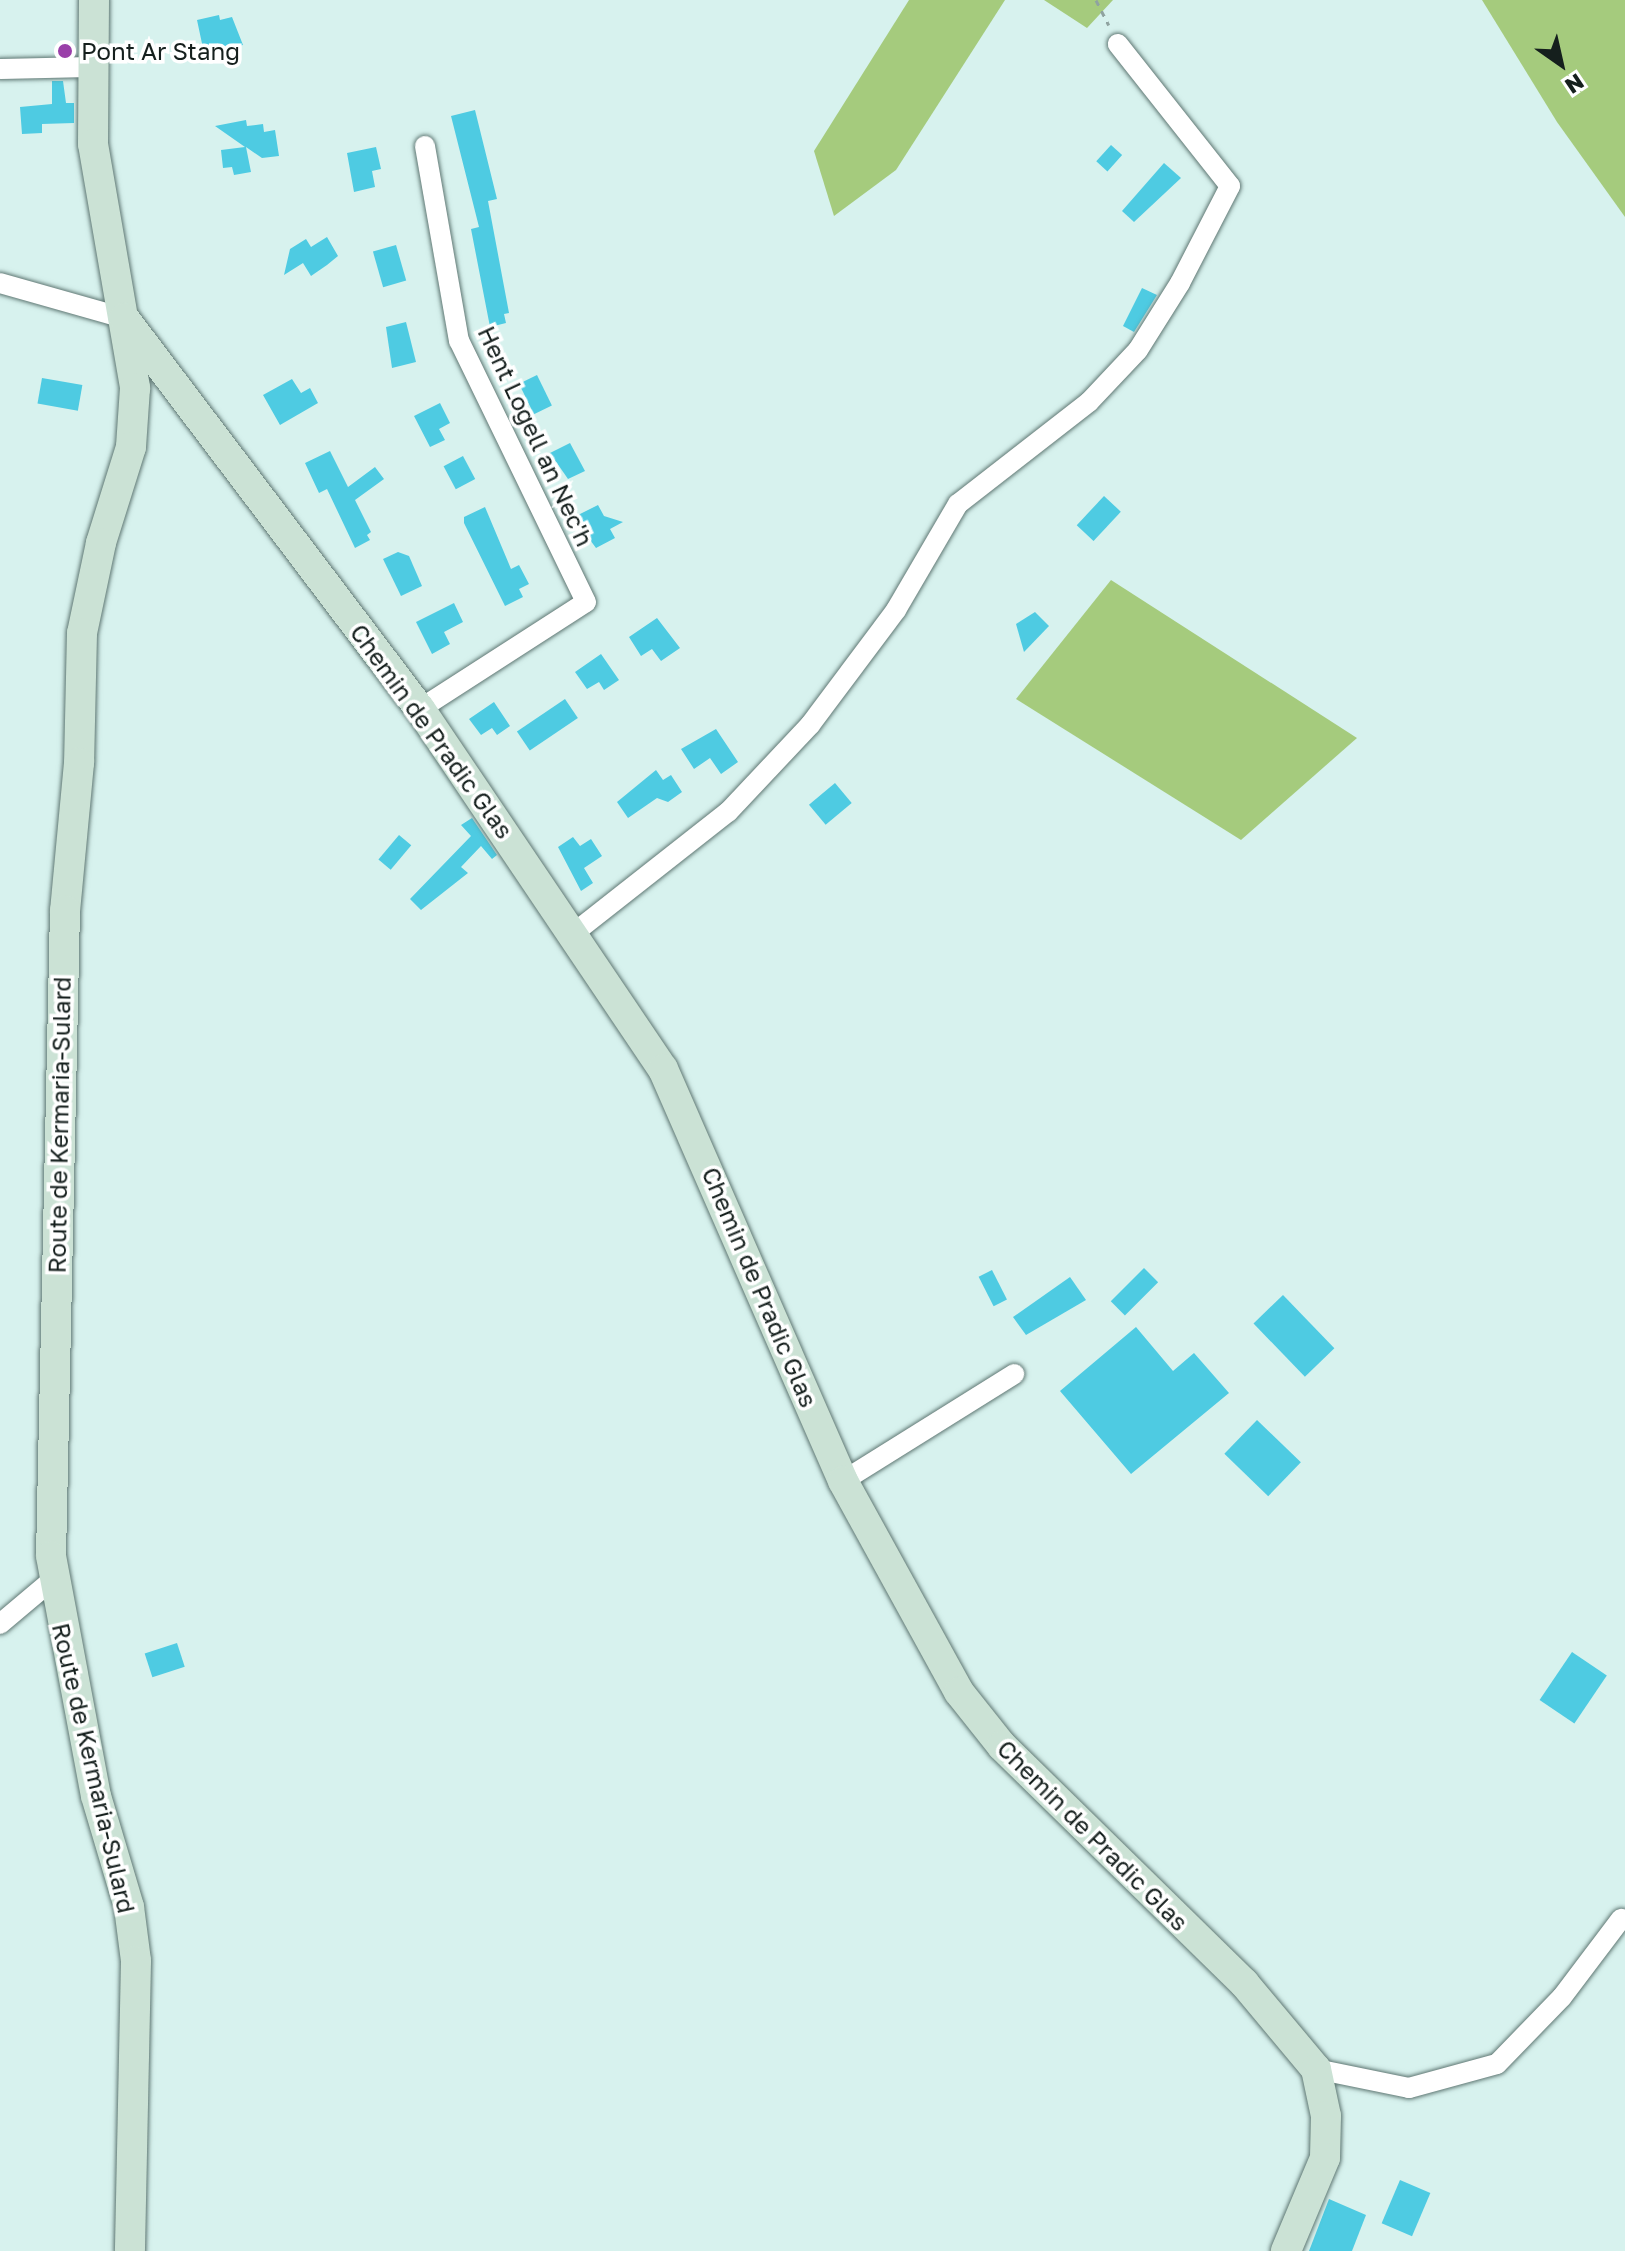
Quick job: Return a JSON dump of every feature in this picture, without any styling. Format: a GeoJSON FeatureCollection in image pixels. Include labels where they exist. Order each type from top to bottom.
{"type":"FeatureCollection","features":[{"type":"Feature","properties":{"kind":"street","name":"Route de Kermaria-Sulard"},"geometry":{"type":"LineString","coordinates":[[94,0],[91,67],[93,144],[135,388],[131,447],[86,602],[65,910],[51,1581],[96,1796],[129,1907],[136,1961],[130,2251]]}},
{"type":"Feature","properties":{"kind":"street"},"geometry":{"type":"LineString","coordinates":[[574,933],[728,812],[810,725],[896,610],[958,504],[1089,402],[1138,350],[1180,283],[1230,186],[1118,44]]}},
{"type":"Feature","properties":{"kind":"street"},"geometry":{"type":"LineString","coordinates":[[0,69],[91,67]]}},
{"type":"Feature","properties":{"kind":"street","name":"Hent Logell an Nec'h"},"geometry":{"type":"LineString","coordinates":[[420,709],[586,602],[459,341],[425,146]]}},
{"type":"Feature","properties":{"kind":"street"},"geometry":{"type":"LineString","coordinates":[[0,283],[124,318]]}},
{"type":"Feature","properties":{"kind":"street","name":"Chemin de Pradic Glas"},"geometry":{"type":"LineString","coordinates":[[124,318],[420,709],[574,933],[676,1092],[843,1481],[929,1646],[980,1719],[1244,1983],[1316,2069],[1326,2116],[1325,2158],[1286,2251]]}},
{"type":"Feature","properties":{"kind":"street"},"geometry":{"type":"LineString","coordinates":[[843,1481],[1014,1374]]}},
{"type":"Feature","properties":{"kind":"street"},"geometry":{"type":"LineString","coordinates":[[0,1624],[51,1581]]}},
{"type":"Feature","properties":{"kind":"street"},"geometry":{"type":"LineString","coordinates":[[1316,2069],[1409,2088],[1497,2064],[1562,1997],[1621,1919]]}},
{"type":"Feature","properties":{"kind":"path"},"geometry":{"type":"LineString","coordinates":[[1096,0],[1118,44]]}},
{"type":"Feature","properties":{"kind":"green space"},"geometry":{"type":"Polygon","coordinates":[[[909,0],[1005,0],[896,170],[834,216],[814,151],[909,0]]]}},
{"type":"Feature","properties":{"kind":"green space"},"geometry":{"type":"Polygon","coordinates":[[[1044,0],[1113,0],[1087,28],[1044,0]]]}},
{"type":"Feature","properties":{"kind":"green space"},"geometry":{"type":"Polygon","coordinates":[[[1482,0],[1625,0],[1625,217],[1557,122],[1482,0]]]}},
{"type":"Feature","properties":{"kind":"green space"},"geometry":{"type":"Polygon","coordinates":[[[1111,580],[1357,738],[1241,840],[1016,699],[1111,580]]]}},
{"type":"Feature","properties":{"kind":"building"},"geometry":{"type":"Polygon","coordinates":[[[219,15],[220,20],[232,17],[243,45],[204,53],[197,20],[219,15]]]}},
{"type":"Feature","properties":{"kind":"building"},"geometry":{"type":"Polygon","coordinates":[[[52,81],[63,81],[66,103],[74,103],[74,123],[42,124],[42,133],[22,134],[20,107],[52,104],[52,81]]]}},
{"type":"Feature","properties":{"kind":"building"},"geometry":{"type":"Polygon","coordinates":[[[475,110],[497,199],[488,201],[509,313],[504,314],[506,323],[490,327],[471,229],[479,227],[451,116],[475,110]]]}},
{"type":"Feature","properties":{"kind":"building"},"geometry":{"type":"Polygon","coordinates":[[[246,120],[247,126],[263,124],[264,132],[275,130],[279,156],[262,158],[246,147],[251,172],[234,175],[232,167],[223,168],[221,150],[245,147],[215,126],[246,120]]]}},
{"type":"Feature","properties":{"kind":"building"},"geometry":{"type":"Polygon","coordinates":[[[1111,145],[1122,155],[1107,171],[1096,161],[1111,145]]]}},
{"type":"Feature","properties":{"kind":"building"},"geometry":{"type":"Polygon","coordinates":[[[376,147],[381,169],[372,171],[375,187],[354,192],[347,153],[376,147]]]}},
{"type":"Feature","properties":{"kind":"building"},"geometry":{"type":"Polygon","coordinates":[[[1164,163],[1181,178],[1134,222],[1122,211],[1164,163]]]}},
{"type":"Feature","properties":{"kind":"building"},"geometry":{"type":"Polygon","coordinates":[[[327,237],[338,256],[311,276],[303,263],[284,275],[290,249],[306,239],[311,247],[327,237]]]}},
{"type":"Feature","properties":{"kind":"building"},"geometry":{"type":"Polygon","coordinates":[[[396,245],[406,281],[383,287],[373,252],[396,245]]]}},
{"type":"Feature","properties":{"kind":"building"},"geometry":{"type":"Polygon","coordinates":[[[1142,288],[1157,295],[1134,332],[1123,326],[1142,288]]]}},
{"type":"Feature","properties":{"kind":"building"},"geometry":{"type":"Polygon","coordinates":[[[406,322],[416,362],[392,368],[386,327],[406,322]]]}},
{"type":"Feature","properties":{"kind":"building"},"geometry":{"type":"Polygon","coordinates":[[[537,375],[552,406],[534,414],[519,384],[537,375]]]}},
{"type":"Feature","properties":{"kind":"building"},"geometry":{"type":"Polygon","coordinates":[[[42,378],[82,385],[78,411],[37,404],[42,378]]]}},
{"type":"Feature","properties":{"kind":"building"},"geometry":{"type":"Polygon","coordinates":[[[292,379],[301,393],[310,388],[318,403],[280,425],[263,395],[292,379]]]}},
{"type":"Feature","properties":{"kind":"building"},"geometry":{"type":"Polygon","coordinates":[[[440,403],[450,423],[439,429],[445,440],[430,447],[414,416],[440,403]]]}},
{"type":"Feature","properties":{"kind":"building"},"geometry":{"type":"Polygon","coordinates":[[[570,443],[585,471],[568,479],[550,453],[570,443]]]}},
{"type":"Feature","properties":{"kind":"building"},"geometry":{"type":"Polygon","coordinates":[[[330,451],[348,487],[375,467],[384,479],[355,500],[371,532],[367,535],[370,540],[355,548],[327,489],[319,493],[305,463],[330,451]]]}},
{"type":"Feature","properties":{"kind":"building"},"geometry":{"type":"Polygon","coordinates":[[[463,456],[475,479],[456,489],[444,466],[463,456]]]}},
{"type":"Feature","properties":{"kind":"building"},"geometry":{"type":"Polygon","coordinates":[[[1104,496],[1121,512],[1094,541],[1077,525],[1104,496]]]}},
{"type":"Feature","properties":{"kind":"building"},"geometry":{"type":"Polygon","coordinates":[[[598,505],[604,516],[623,522],[610,529],[615,538],[596,548],[579,525],[583,523],[578,515],[598,505]]]}},
{"type":"Feature","properties":{"kind":"building"},"geometry":{"type":"Polygon","coordinates":[[[485,507],[511,569],[519,565],[529,584],[519,589],[523,597],[505,606],[464,523],[464,517],[485,507]]]}},
{"type":"Feature","properties":{"kind":"building"},"geometry":{"type":"Polygon","coordinates":[[[398,552],[409,556],[422,586],[401,596],[383,559],[398,552]]]}},
{"type":"Feature","properties":{"kind":"building"},"geometry":{"type":"Polygon","coordinates":[[[454,603],[463,622],[444,632],[450,644],[432,654],[416,622],[454,603]]]}},
{"type":"Feature","properties":{"kind":"building"},"geometry":{"type":"Polygon","coordinates":[[[1035,612],[1049,626],[1024,652],[1016,624],[1035,612]]]}},
{"type":"Feature","properties":{"kind":"building"},"geometry":{"type":"Polygon","coordinates":[[[657,618],[680,648],[661,661],[652,649],[641,656],[629,637],[657,618]]]}},
{"type":"Feature","properties":{"kind":"building"},"geometry":{"type":"Polygon","coordinates":[[[601,654],[619,680],[604,690],[599,682],[587,689],[575,672],[601,654]]]}},
{"type":"Feature","properties":{"kind":"building"},"geometry":{"type":"Polygon","coordinates":[[[565,699],[578,718],[530,751],[517,731],[565,699]]]}},
{"type":"Feature","properties":{"kind":"building"},"geometry":{"type":"Polygon","coordinates":[[[494,702],[510,726],[497,735],[492,728],[481,735],[469,719],[494,702]]]}},
{"type":"Feature","properties":{"kind":"building"},"geometry":{"type":"Polygon","coordinates":[[[716,729],[738,762],[721,774],[710,758],[694,769],[681,749],[716,729]]]}},
{"type":"Feature","properties":{"kind":"building"},"geometry":{"type":"Polygon","coordinates":[[[656,770],[663,780],[671,775],[682,792],[668,802],[657,798],[628,818],[617,802],[656,770]]]}},
{"type":"Feature","properties":{"kind":"building"},"geometry":{"type":"Polygon","coordinates":[[[835,783],[852,803],[826,825],[809,805],[835,783]]]}},
{"type":"Feature","properties":{"kind":"building"},"geometry":{"type":"Polygon","coordinates":[[[472,818],[497,855],[492,859],[481,846],[461,867],[468,873],[421,910],[410,899],[471,836],[461,825],[472,818]]]}},
{"type":"Feature","properties":{"kind":"building"},"geometry":{"type":"Polygon","coordinates":[[[399,835],[411,845],[391,870],[378,860],[399,835]]]}},
{"type":"Feature","properties":{"kind":"building"},"geometry":{"type":"Polygon","coordinates":[[[573,837],[580,846],[591,839],[602,856],[584,868],[593,883],[581,891],[558,847],[573,837]]]}},
{"type":"Feature","properties":{"kind":"building"},"geometry":{"type":"Polygon","coordinates":[[[1144,1268],[1158,1282],[1125,1315],[1111,1301],[1144,1268]]]}},
{"type":"Feature","properties":{"kind":"building"},"geometry":{"type":"Polygon","coordinates":[[[992,1270],[1007,1299],[994,1306],[979,1277],[992,1270]]]}},
{"type":"Feature","properties":{"kind":"building"},"geometry":{"type":"Polygon","coordinates":[[[1070,1277],[1086,1300],[1026,1335],[1013,1317],[1070,1277]]]}},
{"type":"Feature","properties":{"kind":"building"},"geometry":{"type":"Polygon","coordinates":[[[1283,1295],[1334,1348],[1305,1377],[1254,1323],[1283,1295]]]}},
{"type":"Feature","properties":{"kind":"building"},"geometry":{"type":"Polygon","coordinates":[[[1136,1327],[1173,1371],[1194,1353],[1229,1393],[1131,1474],[1060,1391],[1136,1327]]]}},
{"type":"Feature","properties":{"kind":"building"},"geometry":{"type":"Polygon","coordinates":[[[1257,1420],[1301,1462],[1268,1496],[1224,1454],[1257,1420]]]}},
{"type":"Feature","properties":{"kind":"building"},"geometry":{"type":"Polygon","coordinates":[[[177,1643],[185,1667],[152,1677],[145,1654],[177,1643]]]}},
{"type":"Feature","properties":{"kind":"building"},"geometry":{"type":"Polygon","coordinates":[[[1572,1652],[1607,1675],[1574,1724],[1540,1700],[1572,1652]]]}},
{"type":"Feature","properties":{"kind":"building"},"geometry":{"type":"Polygon","coordinates":[[[1400,2180],[1430,2193],[1412,2236],[1382,2223],[1400,2180]]]}},
{"type":"Feature","properties":{"kind":"building"},"geometry":{"type":"Polygon","coordinates":[[[1329,2199],[1366,2215],[1352,2251],[1309,2251],[1329,2199]]]}},
{"type":"Feature","properties":{"kind":"place","name":"Pont Ar Stang"},"geometry":{"type":"Point","coordinates":[65,51]}}]}
